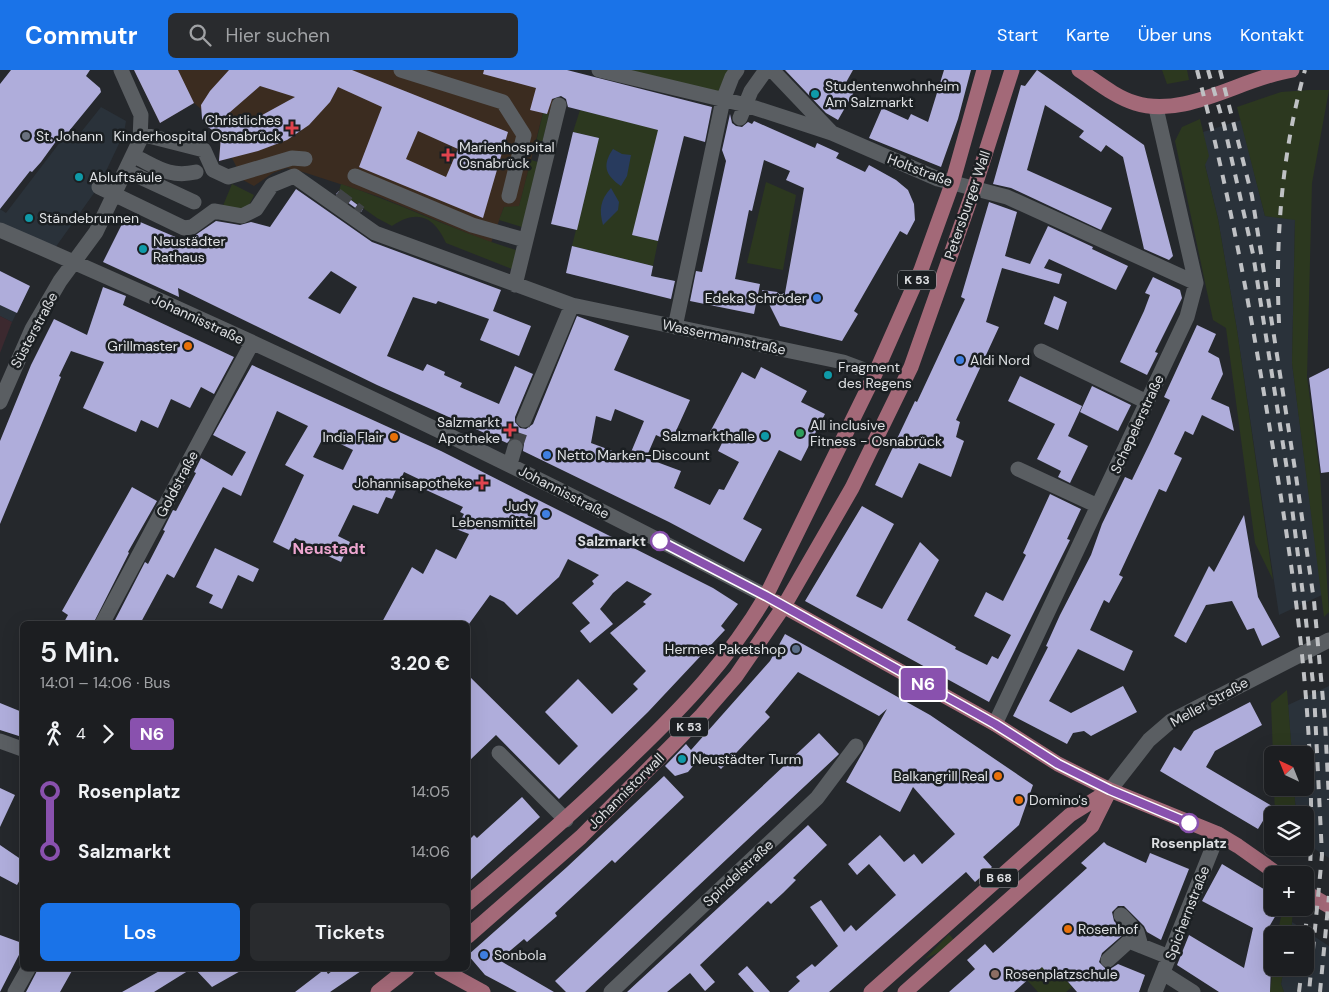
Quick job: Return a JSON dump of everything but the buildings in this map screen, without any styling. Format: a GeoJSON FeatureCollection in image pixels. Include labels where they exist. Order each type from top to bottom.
{"type":"FeatureCollection","features":[{"type":"Feature","properties":{"kind":"main road","name":"Petersburger Wall"},"geometry":{"type":"LineString","coordinates":[[766,596],[875,374],[922,270],[952,184],[984,70]]}},
{"type":"Feature","properties":{"kind":"main road","name":"Petersburger Wall"},"geometry":{"type":"LineString","coordinates":[[784,606],[852,488],[900,389],[974,189],[1012,70]]}},
{"type":"Feature","properties":{"kind":"main road"},"geometry":{"type":"LineString","coordinates":[[1079,70],[1133,103],[1156,108],[1179,106],[1271,72],[1292,70]]}},
{"type":"Feature","properties":{"kind":"main road","name":"Johannisstraße"},"geometry":{"type":"LineString","coordinates":[[766,596],[995,724],[1058,764],[1110,790],[1218,834],[1266,866]]}},
{"type":"Feature","properties":{"kind":"main road","name":"Johannistorwall"},"geometry":{"type":"LineString","coordinates":[[470,902],[566,820],[687,702],[720,665],[747,628],[766,596]]}},
{"type":"Feature","properties":{"kind":"main road","name":"Johannistorwall"},"geometry":{"type":"LineString","coordinates":[[470,934],[581,836],[702,715],[736,676],[784,606]]}},
{"type":"Feature","properties":{"kind":"main road","name":"B 68"},"geometry":{"type":"LineString","coordinates":[[870,992],[1070,814],[1110,790]]}},
{"type":"Feature","properties":{"kind":"main road","name":"B 68"},"geometry":{"type":"LineString","coordinates":[[905,992],[1092,826],[1110,790]]}},
{"type":"Feature","properties":{"kind":"main road"},"geometry":{"type":"LineString","coordinates":[[1314,896],[1327,901]]}},
{"type":"Feature","properties":{"kind":"main road"},"geometry":{"type":"LineString","coordinates":[[378,992],[405,971]]}},
{"type":"Feature","properties":{"kind":"main road"},"geometry":{"type":"LineString","coordinates":[[445,971],[483,992]]}},
{"type":"Feature","properties":{"kind":"street","name":"Süsterstraße"},"geometry":{"type":"LineString","coordinates":[[0,402],[32,328],[74,262],[96,232],[134,156],[141,134],[141,115],[121,70]]}},
{"type":"Feature","properties":{"kind":"street"},"geometry":{"type":"LineString","coordinates":[[401,70],[503,102],[524,135],[509,196]]}},
{"type":"Feature","properties":{"kind":"street","name":"Holtstraße"},"geometry":{"type":"LineString","coordinates":[[598,70],[724,100],[743,112],[832,133],[952,184],[1007,197],[1196,283]]}},
{"type":"Feature","properties":{"kind":"street"},"geometry":{"type":"LineString","coordinates":[[675,327],[724,100],[732,76],[737,70]]}},
{"type":"Feature","properties":{"kind":"street"},"geometry":{"type":"LineString","coordinates":[[743,112],[751,91],[766,70]]}},
{"type":"Feature","properties":{"kind":"street"},"geometry":{"type":"LineString","coordinates":[[772,70],[832,133]]}},
{"type":"Feature","properties":{"kind":"street"},"geometry":{"type":"LineString","coordinates":[[515,285],[559,105]]}},
{"type":"Feature","properties":{"kind":"street","name":"Schepelerstraße"},"geometry":{"type":"LineString","coordinates":[[995,724],[1187,317],[1196,283],[1156,108]]}},
{"type":"Feature","properties":{"kind":"street"},"geometry":{"type":"LineString","coordinates":[[141,134],[204,150],[213,170],[228,177],[292,158],[305,159]]}},
{"type":"Feature","properties":{"kind":"street"},"geometry":{"type":"LineString","coordinates":[[521,148],[546,154]]}},
{"type":"Feature","properties":{"kind":"street"},"geometry":{"type":"LineString","coordinates":[[134,156],[169,174],[181,175],[196,172]]}},
{"type":"Feature","properties":{"kind":"street"},"geometry":{"type":"LineString","coordinates":[[127,170],[194,202]]}},
{"type":"Feature","properties":{"kind":"street","name":"Wassermannstraße"},"geometry":{"type":"LineString","coordinates":[[115,195],[184,228],[192,227],[214,210],[242,216],[256,209],[272,185],[294,176],[375,233],[572,305],[851,364],[875,374]]}},
{"type":"Feature","properties":{"kind":"street"},"geometry":{"type":"LineString","coordinates":[[355,176],[472,225],[525,240]]}},
{"type":"Feature","properties":{"kind":"street"},"geometry":{"type":"LineString","coordinates":[[100,187],[115,195]]}},
{"type":"Feature","properties":{"kind":"street"},"geometry":{"type":"LineString","coordinates":[[360,213],[394,240]]}},
{"type":"Feature","properties":{"kind":"street","name":"Johannisstraße"},"geometry":{"type":"LineString","coordinates":[[0,230],[252,343],[510,464],[766,596]]}},
{"type":"Feature","properties":{"kind":"street"},"geometry":{"type":"LineString","coordinates":[[524,420],[572,305]]}},
{"type":"Feature","properties":{"kind":"street","name":"Goldstraße"},"geometry":{"type":"LineString","coordinates":[[104,621],[252,343]]}},
{"type":"Feature","properties":{"kind":"street"},"geometry":{"type":"LineString","coordinates":[[1041,351],[1147,402]]}},
{"type":"Feature","properties":{"kind":"street"},"geometry":{"type":"LineString","coordinates":[[510,464],[515,447]]}},
{"type":"Feature","properties":{"kind":"street"},"geometry":{"type":"LineString","coordinates":[[1018,469],[1098,506]]}},
{"type":"Feature","properties":{"kind":"street","name":"Meller Straße"},"geometry":{"type":"LineString","coordinates":[[1110,790],[1149,740],[1171,721],[1329,640]]}},
{"type":"Feature","properties":{"kind":"street"},"geometry":{"type":"LineString","coordinates":[[0,741],[20,748]]}},
{"type":"Feature","properties":{"kind":"street","name":"Spindelstraße"},"geometry":{"type":"LineString","coordinates":[[611,992],[817,798],[856,746]]}},
{"type":"Feature","properties":{"kind":"street"},"geometry":{"type":"LineString","coordinates":[[499,753],[566,820]]}},
{"type":"Feature","properties":{"kind":"street","name":"Spichernstraße"},"geometry":{"type":"LineString","coordinates":[[1156,992],[1218,834]]}},
{"type":"Feature","properties":{"kind":"street"},"geometry":{"type":"LineString","coordinates":[[1121,915],[1137,932],[1141,946]]}},
{"type":"Feature","properties":{"kind":"street"},"geometry":{"type":"LineString","coordinates":[[1108,960],[1130,941],[1169,957]]}},
{"type":"Feature","properties":{"kind":"street"},"geometry":{"type":"LineString","coordinates":[[15,992],[27,971]]}},
{"type":"Feature","properties":{"kind":"street"},"geometry":{"type":"LineString","coordinates":[[1163,973],[1193,992]]}},
{"type":"Feature","properties":{"kind":"shaded area"},"geometry":{"type":"Polygon","coordinates":[[[134,70],[549,70],[555,93],[549,114],[543,113],[519,207],[504,207],[491,243],[380,197],[287,168],[273,173],[254,186],[243,180],[232,158],[219,161],[221,131],[214,131],[205,125],[201,109],[194,103],[160,123],[134,70]]]}},
{"type":"Feature","properties":{"kind":"shaded area"},"geometry":{"type":"Polygon","coordinates":[[[101,107],[126,121],[124,133],[99,186],[55,248],[0,224],[0,209],[6,213],[64,137],[74,141],[101,107]]]}},
{"type":"Feature","properties":{"kind":"shaded area"},"geometry":{"type":"Polygon","coordinates":[[[1241,120],[1265,216],[1295,219],[1292,363],[1322,595],[1279,615],[1237,330],[1218,219],[1205,165],[1203,132],[1241,120]]]}},
{"type":"Feature","properties":{"kind":"shaded area"},"geometry":{"type":"Polygon","coordinates":[[[0,271],[30,286],[12,322],[0,316],[0,271]]]}},
{"type":"Feature","properties":{"kind":"shaded area"},"geometry":{"type":"Polygon","coordinates":[[[0,316],[12,322],[0,353],[0,316]]]}},
{"type":"Feature","properties":{"kind":"shaded area"},"geometry":{"type":"Polygon","coordinates":[[[1329,686],[1329,858],[1314,849],[1314,806],[1295,806],[1295,796],[1314,796],[1314,746],[1291,746],[1288,705],[1329,686]]]}},
{"type":"Feature","properties":{"kind":"shaded area"},"geometry":{"type":"Polygon","coordinates":[[[1314,936],[1329,946],[1329,992],[1284,992],[1281,984],[1282,976],[1314,976],[1314,936]]]}},
{"type":"Feature","properties":{"kind":"green space"},"geometry":{"type":"Polygon","coordinates":[[[629,70],[728,70],[718,92],[629,70]]]}},
{"type":"Feature","properties":{"kind":"green space"},"geometry":{"type":"Polygon","coordinates":[[[1162,70],[1187,70],[1189,80],[1167,84],[1162,70]]]}},
{"type":"Feature","properties":{"kind":"green space"},"geometry":{"type":"Polygon","coordinates":[[[1329,90],[1312,183],[1307,377],[1320,475],[1329,612],[1324,617],[1292,363],[1295,220],[1265,216],[1237,107],[1281,92],[1329,90]]]}},
{"type":"Feature","properties":{"kind":"green space"},"geometry":{"type":"Polygon","coordinates":[[[580,110],[684,136],[632,235],[658,241],[653,266],[572,246],[599,138],[573,132],[580,110]]]}},
{"type":"Feature","properties":{"kind":"green space"},"geometry":{"type":"Polygon","coordinates":[[[543,113],[549,114],[542,144],[536,142],[543,113]]]}},
{"type":"Feature","properties":{"kind":"green space"},"geometry":{"type":"Polygon","coordinates":[[[1200,119],[1209,156],[1205,165],[1218,219],[1237,330],[1273,580],[1255,543],[1226,328],[1213,320],[1175,141],[1182,127],[1200,119]]]}},
{"type":"Feature","properties":{"kind":"green space"},"geometry":{"type":"Polygon","coordinates":[[[531,160],[538,162],[522,227],[499,220],[504,207],[519,206],[531,160]]]}},
{"type":"Feature","properties":{"kind":"green space"},"geometry":{"type":"Polygon","coordinates":[[[766,182],[796,195],[783,270],[747,263],[766,182]]]}},
{"type":"Feature","properties":{"kind":"green space"},"geometry":{"type":"Polygon","coordinates":[[[232,184],[254,195],[248,205],[242,210],[222,208],[232,184]]]}},
{"type":"Feature","properties":{"kind":"green space"},"geometry":{"type":"Polygon","coordinates":[[[341,184],[516,250],[512,269],[446,243],[436,227],[424,218],[409,218],[392,226],[377,218],[339,191],[341,184]]]}},
{"type":"Feature","properties":{"kind":"green space"},"geometry":{"type":"Polygon","coordinates":[[[1287,690],[1291,746],[1273,746],[1271,703],[1287,690]]]}},
{"type":"Feature","properties":{"kind":"green space"},"geometry":{"type":"Polygon","coordinates":[[[1274,796],[1295,796],[1295,806],[1275,806],[1274,796]]]}},
{"type":"Feature","properties":{"kind":"green space"},"geometry":{"type":"Polygon","coordinates":[[[1281,916],[1292,916],[1292,926],[1279,926],[1281,916]]]}},
{"type":"Feature","properties":{"kind":"green space"},"geometry":{"type":"Polygon","coordinates":[[[949,934],[954,940],[939,952],[925,959],[949,934]]]}},
{"type":"Feature","properties":{"kind":"green space"},"geometry":{"type":"Polygon","coordinates":[[[1032,955],[1048,973],[1055,967],[1072,987],[1066,992],[1038,992],[1016,968],[1032,955]]]}},
{"type":"Feature","properties":{"kind":"green space"},"geometry":{"type":"Polygon","coordinates":[[[1272,976],[1282,976],[1281,984],[1284,992],[1270,992],[1272,976]]]}},
{"type":"Feature","properties":{"kind":"water"},"geometry":{"type":"Polygon","coordinates":[[[613,149],[622,154],[631,155],[627,176],[621,186],[611,178],[606,165],[613,149]]]}},
{"type":"Feature","properties":{"kind":"water"},"geometry":{"type":"Polygon","coordinates":[[[611,188],[619,202],[618,210],[603,225],[601,205],[611,188]]]}},
{"type":"Feature","properties":{"kind":"tunnel"},"geometry":{"type":"LineString","coordinates":[[336,195],[360,213]]}},
{"type":"Feature","properties":{"kind":"tunnel"},"geometry":{"type":"LineString","coordinates":[[515,447],[524,420]]}},
{"type":"Feature","properties":{"kind":"railway"},"geometry":{"type":"LineString","coordinates":[[1197,70],[1229,206],[1247,298],[1290,559],[1305,685],[1309,748],[1310,873],[1306,926]]}},
{"type":"Feature","properties":{"kind":"railway"},"geometry":{"type":"LineString","coordinates":[[1208,70],[1224,125],[1253,254],[1288,476],[1314,692],[1322,855],[1309,992]]}},
{"type":"Feature","properties":{"kind":"railway"},"geometry":{"type":"LineString","coordinates":[[1220,70],[1252,196],[1296,476],[1314,601],[1325,722],[1329,800]]}},
{"type":"Feature","properties":{"kind":"railway"},"geometry":{"type":"LineString","coordinates":[[1279,323],[1278,259],[1282,195],[1291,132],[1305,70]]}},
{"type":"Feature","properties":{"kind":"railway"},"geometry":{"type":"LineString","coordinates":[[1320,992],[1329,896]]}},
{"type":"Feature","properties":{"kind":"railway"},"geometry":{"type":"LineString","coordinates":[[1299,992],[1301,976]]}},
{"type":"Feature","properties":{"kind":"bus line","name":"N6"},"geometry":{"type":"LineString","coordinates":[[660,541],[766,596],[995,724],[1058,764],[1110,790],[1189,823]]}},
{"type":"Feature","properties":{"kind":"place","name":"Studentenwohnheim Am Salzmarkt"},"geometry":{"type":"Point","coordinates":[815,94]}},
{"type":"Feature","properties":{"kind":"place","name":"Christliches Kinderhospital Osnabrück"},"geometry":{"type":"Point","coordinates":[292,128]}},
{"type":"Feature","properties":{"kind":"place","name":"St. Johann"},"geometry":{"type":"Point","coordinates":[26,136]}},
{"type":"Feature","properties":{"kind":"place","name":"Marienhospital Osnabrück"},"geometry":{"type":"Point","coordinates":[448,155]}},
{"type":"Feature","properties":{"kind":"place","name":"Abluftsäule"},"geometry":{"type":"Point","coordinates":[79,177]}},
{"type":"Feature","properties":{"kind":"place","name":"Ständebrunnen"},"geometry":{"type":"Point","coordinates":[29,218]}},
{"type":"Feature","properties":{"kind":"place","name":"Neustädter Rathaus"},"geometry":{"type":"Point","coordinates":[143,249]}},
{"type":"Feature","properties":{"kind":"place","name":"Edeka Schröder"},"geometry":{"type":"Point","coordinates":[817,298]}},
{"type":"Feature","properties":{"kind":"place","name":"Grillmaster"},"geometry":{"type":"Point","coordinates":[188,346]}},
{"type":"Feature","properties":{"kind":"place","name":"Aldi Nord"},"geometry":{"type":"Point","coordinates":[960,360]}},
{"type":"Feature","properties":{"kind":"place","name":"Fragment des Regens"},"geometry":{"type":"Point","coordinates":[828,375]}},
{"type":"Feature","properties":{"kind":"place","name":"Salzmarkt Apotheke"},"geometry":{"type":"Point","coordinates":[510,430]}},
{"type":"Feature","properties":{"kind":"place","name":"All inclusive Fitness - Osnabrück"},"geometry":{"type":"Point","coordinates":[800,433]}},
{"type":"Feature","properties":{"kind":"place","name":"Salzmarkthalle"},"geometry":{"type":"Point","coordinates":[765,436]}},
{"type":"Feature","properties":{"kind":"place","name":"India Flair"},"geometry":{"type":"Point","coordinates":[394,437]}},
{"type":"Feature","properties":{"kind":"place","name":"Netto Marken-Discount"},"geometry":{"type":"Point","coordinates":[547,455]}},
{"type":"Feature","properties":{"kind":"place","name":"Johannisapotheke"},"geometry":{"type":"Point","coordinates":[482,483]}},
{"type":"Feature","properties":{"kind":"place","name":"Judy Lebensmittel"},"geometry":{"type":"Point","coordinates":[546,514]}},
{"type":"Feature","properties":{"kind":"place","name":"Salzmarkt"},"geometry":{"type":"Point","coordinates":[660,541]}},
{"type":"Feature","properties":{"kind":"place","name":"Hermes Paketshop"},"geometry":{"type":"Point","coordinates":[796,649]}},
{"type":"Feature","properties":{"kind":"place","name":"Neustädter Turm"},"geometry":{"type":"Point","coordinates":[682,759]}},
{"type":"Feature","properties":{"kind":"place","name":"Balkangrill Real"},"geometry":{"type":"Point","coordinates":[998,776]}},
{"type":"Feature","properties":{"kind":"place","name":"Domino's"},"geometry":{"type":"Point","coordinates":[1019,800]}},
{"type":"Feature","properties":{"kind":"place","name":"Rosenplatz"},"geometry":{"type":"Point","coordinates":[1189,823]}},
{"type":"Feature","properties":{"kind":"place","name":"Rosenhof"},"geometry":{"type":"Point","coordinates":[1068,929]}},
{"type":"Feature","properties":{"kind":"place","name":"Sonbola"},"geometry":{"type":"Point","coordinates":[484,955]}},
{"type":"Feature","properties":{"kind":"place","name":"Rosenplatzschule"},"geometry":{"type":"Point","coordinates":[995,974]}},
{"type":"Feature","properties":{"kind":"district","name":"Neustadt"},"geometry":{"type":"Point","coordinates":[329,548]}}]}
